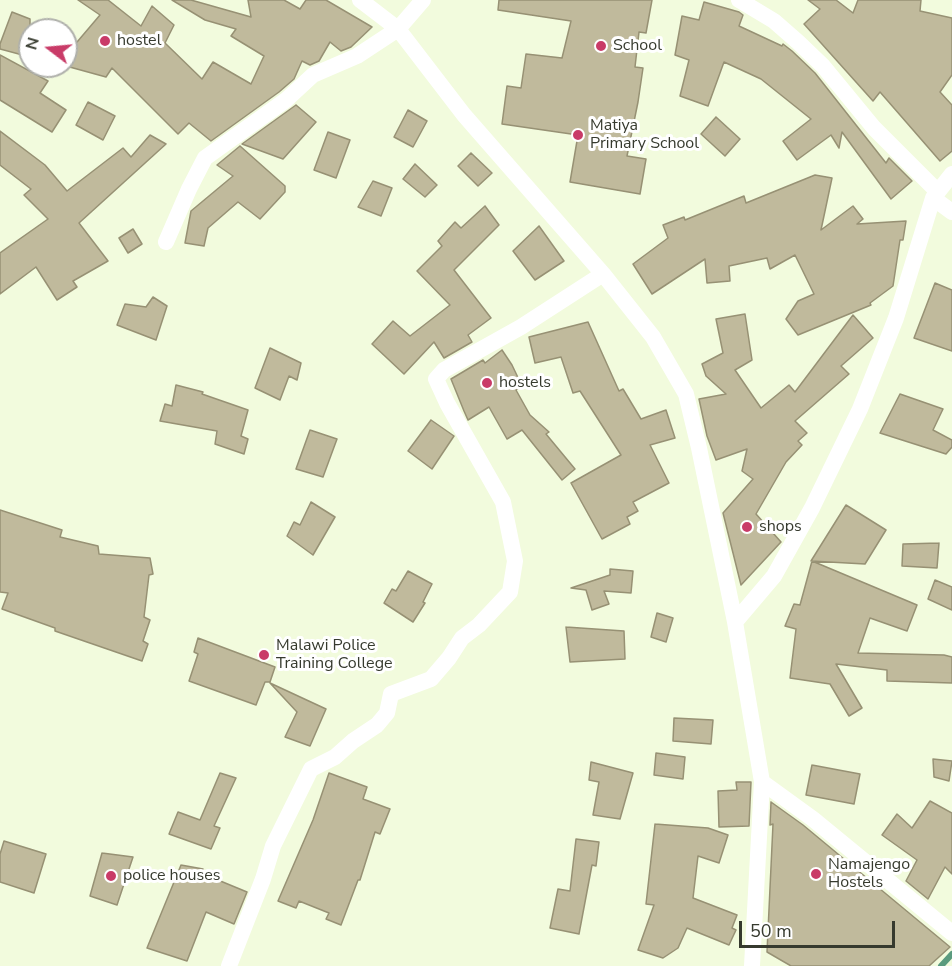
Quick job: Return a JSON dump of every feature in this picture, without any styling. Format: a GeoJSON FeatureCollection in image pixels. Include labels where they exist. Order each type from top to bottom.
{"type":"FeatureCollection","features":[{"type":"Feature","properties":{"kind":"street"},"geometry":{"type":"LineString","coordinates":[[360,0],[398,29],[465,115],[603,274],[653,337],[686,394],[735,622],[762,782],[752,966]]}},
{"type":"Feature","properties":{"kind":"street"},"geometry":{"type":"LineString","coordinates":[[165,242],[205,158],[286,100],[313,75],[357,56],[398,29],[423,0]]}},
{"type":"Feature","properties":{"kind":"street"},"geometry":{"type":"LineString","coordinates":[[739,0],[774,21],[807,50],[874,128],[952,212]]}},
{"type":"Feature","properties":{"kind":"street"},"geometry":{"type":"LineString","coordinates":[[735,622],[774,576],[812,508],[860,409],[899,312],[935,195],[952,174]]}},
{"type":"Feature","properties":{"kind":"street"},"geometry":{"type":"LineString","coordinates":[[229,966],[263,879],[273,846],[311,769],[335,757],[353,741],[377,725],[387,713],[391,694],[431,680],[462,638],[479,626],[510,592],[515,561],[503,502],[447,403],[436,379],[444,370],[521,327],[603,274]]}},
{"type":"Feature","properties":{"kind":"street"},"geometry":{"type":"LineString","coordinates":[[762,782],[813,819],[952,933]]}},
{"type":"Feature","properties":{"kind":"building"},"geometry":{"type":"Polygon","coordinates":[[[78,0],[108,0],[141,26],[152,6],[174,25],[165,43],[202,79],[213,62],[251,84],[264,56],[231,36],[236,29],[205,20],[172,0],[191,0],[251,17],[248,0],[284,0],[300,9],[306,0],[326,0],[372,27],[351,47],[341,51],[330,42],[319,61],[310,65],[302,61],[294,79],[211,141],[189,123],[178,134],[112,68],[106,77],[78,69],[78,41],[100,15],[78,0]]]}},
{"type":"Feature","properties":{"kind":"building"},"geometry":{"type":"Polygon","coordinates":[[[499,0],[652,0],[646,33],[639,32],[635,67],[643,68],[627,156],[646,159],[640,194],[570,182],[578,135],[502,124],[507,86],[521,88],[526,54],[562,58],[571,21],[498,10],[499,0]]]}},
{"type":"Feature","properties":{"kind":"building"},"geometry":{"type":"Polygon","coordinates":[[[808,0],[836,0],[853,13],[858,0],[921,0],[920,11],[952,18],[952,75],[940,92],[952,105],[952,151],[940,161],[880,92],[873,101],[804,24],[820,9],[808,0]]]}},
{"type":"Feature","properties":{"kind":"building"},"geometry":{"type":"Polygon","coordinates":[[[704,2],[739,12],[743,15],[739,26],[782,46],[783,44],[792,51],[815,73],[886,163],[889,158],[912,181],[891,199],[842,132],[839,148],[831,135],[797,160],[783,141],[811,119],[761,79],[724,62],[708,106],[680,96],[689,60],[675,55],[682,16],[699,20],[704,2]]]}},
{"type":"Feature","properties":{"kind":"building"},"geometry":{"type":"Polygon","coordinates":[[[12,12],[27,18],[18,18],[18,54],[0,49],[12,12]]]}},
{"type":"Feature","properties":{"kind":"building"},"geometry":{"type":"Polygon","coordinates":[[[0,55],[18,65],[18,78],[42,78],[48,81],[40,93],[66,110],[52,132],[0,100],[0,55]]]}},
{"type":"Feature","properties":{"kind":"building"},"geometry":{"type":"Polygon","coordinates":[[[88,102],[115,116],[103,140],[76,125],[88,102]]]}},
{"type":"Feature","properties":{"kind":"building"},"geometry":{"type":"Polygon","coordinates":[[[296,105],[316,122],[283,159],[242,144],[296,105]]]}},
{"type":"Feature","properties":{"kind":"building"},"geometry":{"type":"Polygon","coordinates":[[[408,110],[427,121],[413,147],[394,137],[408,110]]]}},
{"type":"Feature","properties":{"kind":"building"},"geometry":{"type":"Polygon","coordinates":[[[716,117],[740,139],[725,156],[701,134],[716,117]]]}},
{"type":"Feature","properties":{"kind":"building"},"geometry":{"type":"Polygon","coordinates":[[[0,131],[45,165],[67,191],[123,148],[131,157],[150,135],[166,144],[79,223],[108,261],[73,281],[77,287],[57,300],[36,267],[0,294],[0,253],[48,219],[24,195],[31,189],[0,165],[0,131]]]}},
{"type":"Feature","properties":{"kind":"building"},"geometry":{"type":"Polygon","coordinates":[[[328,132],[350,140],[336,178],[314,170],[328,132]]]}},
{"type":"Feature","properties":{"kind":"building"},"geometry":{"type":"Polygon","coordinates":[[[240,146],[285,186],[285,192],[260,219],[238,202],[208,228],[204,246],[185,243],[191,211],[233,176],[217,165],[240,146]]]}},
{"type":"Feature","properties":{"kind":"building"},"geometry":{"type":"Polygon","coordinates":[[[471,153],[492,173],[478,186],[458,166],[471,153]]]}},
{"type":"Feature","properties":{"kind":"building"},"geometry":{"type":"Polygon","coordinates":[[[415,164],[437,185],[425,197],[403,179],[415,164]]]}},
{"type":"Feature","properties":{"kind":"building"},"geometry":{"type":"Polygon","coordinates":[[[815,175],[832,178],[821,230],[853,206],[863,219],[857,224],[906,221],[903,240],[900,240],[893,286],[870,303],[871,305],[798,335],[786,319],[798,301],[814,294],[795,255],[770,269],[767,258],[729,266],[730,281],[707,283],[705,259],[652,294],[633,264],[668,238],[663,225],[684,217],[685,220],[744,196],[746,203],[815,175]]]}},
{"type":"Feature","properties":{"kind":"building"},"geometry":{"type":"Polygon","coordinates":[[[373,181],[392,188],[381,216],[358,207],[373,181]]]}},
{"type":"Feature","properties":{"kind":"building"},"geometry":{"type":"Polygon","coordinates":[[[485,206],[499,225],[454,270],[491,318],[468,335],[472,342],[444,358],[434,342],[404,374],[372,344],[393,321],[410,336],[450,305],[417,271],[442,246],[438,241],[455,222],[461,228],[485,206]]]}},
{"type":"Feature","properties":{"kind":"building"},"geometry":{"type":"Polygon","coordinates":[[[539,226],[564,261],[535,280],[513,251],[539,226]]]}},
{"type":"Feature","properties":{"kind":"building"},"geometry":{"type":"Polygon","coordinates":[[[133,229],[142,244],[128,253],[119,238],[133,229]]]}},
{"type":"Feature","properties":{"kind":"building"},"geometry":{"type":"Polygon","coordinates":[[[935,283],[952,290],[952,351],[914,338],[935,283]]]}},
{"type":"Feature","properties":{"kind":"building"},"geometry":{"type":"Polygon","coordinates":[[[153,297],[167,306],[156,340],[117,325],[125,304],[146,307],[153,297]]]}},
{"type":"Feature","properties":{"kind":"building"},"geometry":{"type":"Polygon","coordinates":[[[745,314],[752,360],[735,370],[761,408],[789,385],[795,392],[853,315],[873,338],[841,366],[849,374],[795,421],[807,433],[798,441],[802,445],[786,462],[756,514],[781,542],[741,585],[723,513],[753,479],[742,471],[747,449],[716,460],[707,436],[699,399],[726,394],[706,376],[702,364],[723,353],[716,319],[745,314]]]}},
{"type":"Feature","properties":{"kind":"building"},"geometry":{"type":"Polygon","coordinates":[[[588,322],[619,391],[623,389],[641,419],[666,410],[675,438],[650,445],[669,483],[633,502],[638,511],[627,517],[630,524],[602,539],[571,483],[621,455],[580,391],[573,393],[561,357],[535,363],[529,337],[588,322]]]}},
{"type":"Feature","properties":{"kind":"building"},"geometry":{"type":"Polygon","coordinates":[[[270,348],[301,363],[297,380],[289,376],[280,400],[255,388],[270,348]]]}},
{"type":"Feature","properties":{"kind":"building"},"geometry":{"type":"Polygon","coordinates":[[[502,350],[522,386],[516,390],[530,415],[549,432],[546,434],[575,469],[562,480],[522,430],[507,439],[489,407],[468,420],[451,379],[483,360],[485,363],[502,350]]]}},
{"type":"Feature","properties":{"kind":"building"},"geometry":{"type":"Polygon","coordinates":[[[176,385],[203,392],[202,394],[248,410],[241,436],[248,439],[244,454],[215,444],[217,431],[160,421],[165,404],[172,406],[176,385]]]}},
{"type":"Feature","properties":{"kind":"building"},"geometry":{"type":"Polygon","coordinates":[[[900,394],[943,409],[933,430],[952,440],[952,447],[946,454],[880,433],[900,394]]]}},
{"type":"Feature","properties":{"kind":"building"},"geometry":{"type":"Polygon","coordinates":[[[431,420],[454,436],[432,469],[408,451],[431,420]]]}},
{"type":"Feature","properties":{"kind":"building"},"geometry":{"type":"Polygon","coordinates":[[[310,430],[337,439],[323,477],[296,469],[310,430]]]}},
{"type":"Feature","properties":{"kind":"building"},"geometry":{"type":"Polygon","coordinates":[[[311,502],[335,517],[313,555],[287,536],[294,522],[300,525],[311,502]]]}},
{"type":"Feature","properties":{"kind":"building"},"geometry":{"type":"Polygon","coordinates":[[[846,505],[886,530],[865,564],[811,561],[846,505]]]}},
{"type":"Feature","properties":{"kind":"building"},"geometry":{"type":"Polygon","coordinates":[[[0,510],[62,530],[60,537],[98,546],[99,554],[150,558],[153,574],[149,575],[144,617],[150,620],[143,641],[148,644],[142,661],[55,631],[55,628],[2,609],[8,593],[0,592],[0,510]]]}},
{"type":"Feature","properties":{"kind":"building"},"geometry":{"type":"Polygon","coordinates":[[[939,543],[937,568],[902,566],[903,544],[939,543]]]}},
{"type":"Feature","properties":{"kind":"building"},"geometry":{"type":"Polygon","coordinates":[[[812,561],[917,605],[907,631],[870,618],[858,653],[952,657],[952,683],[887,681],[887,670],[836,664],[862,708],[849,716],[830,684],[790,678],[796,629],[785,626],[794,604],[800,605],[812,561]]]}},
{"type":"Feature","properties":{"kind":"building"},"geometry":{"type":"Polygon","coordinates":[[[610,569],[633,571],[631,593],[604,591],[609,604],[592,610],[586,590],[571,588],[610,575],[610,569]]]}},
{"type":"Feature","properties":{"kind":"building"},"geometry":{"type":"Polygon","coordinates":[[[408,571],[432,584],[423,602],[425,603],[413,622],[384,603],[392,589],[396,591],[408,571]]]}},
{"type":"Feature","properties":{"kind":"building"},"geometry":{"type":"Polygon","coordinates":[[[935,580],[952,587],[952,610],[928,599],[935,580]]]}},
{"type":"Feature","properties":{"kind":"building"},"geometry":{"type":"Polygon","coordinates":[[[657,613],[673,618],[666,642],[651,637],[657,613]]]}},
{"type":"Feature","properties":{"kind":"building"},"geometry":{"type":"Polygon","coordinates":[[[566,627],[624,631],[625,659],[570,662],[566,627]]]}},
{"type":"Feature","properties":{"kind":"building"},"geometry":{"type":"Polygon","coordinates":[[[198,638],[275,667],[270,682],[265,682],[256,705],[189,681],[198,654],[194,652],[198,638]]]}},
{"type":"Feature","properties":{"kind":"building"},"geometry":{"type":"Polygon","coordinates":[[[270,683],[326,709],[310,746],[285,737],[297,712],[270,683]]]}},
{"type":"Feature","properties":{"kind":"building"},"geometry":{"type":"Polygon","coordinates":[[[674,718],[713,720],[711,744],[673,741],[674,718]]]}},
{"type":"Feature","properties":{"kind":"building"},"geometry":{"type":"Polygon","coordinates":[[[656,753],[685,757],[683,779],[654,775],[656,753]]]}},
{"type":"Feature","properties":{"kind":"building"},"geometry":{"type":"Polygon","coordinates":[[[933,759],[952,761],[949,781],[934,777],[933,759]]]}},
{"type":"Feature","properties":{"kind":"building"},"geometry":{"type":"Polygon","coordinates":[[[591,762],[633,773],[620,819],[593,815],[599,782],[589,780],[591,762]]]}},
{"type":"Feature","properties":{"kind":"building"},"geometry":{"type":"Polygon","coordinates":[[[812,765],[860,774],[854,804],[806,795],[812,765]]]}},
{"type":"Feature","properties":{"kind":"building"},"geometry":{"type":"Polygon","coordinates":[[[220,773],[236,778],[214,826],[220,828],[211,849],[169,834],[178,812],[200,820],[220,773]]]}},
{"type":"Feature","properties":{"kind":"building"},"geometry":{"type":"Polygon","coordinates":[[[329,773],[367,787],[363,799],[390,809],[380,834],[375,832],[360,880],[358,880],[341,925],[326,919],[329,913],[299,901],[296,908],[278,901],[313,820],[329,773]]]}},
{"type":"Feature","properties":{"kind":"building"},"geometry":{"type":"Polygon","coordinates":[[[736,782],[751,782],[749,826],[719,827],[718,791],[737,790],[736,782]]]}},
{"type":"Feature","properties":{"kind":"building"},"geometry":{"type":"Polygon","coordinates":[[[930,801],[952,813],[952,874],[945,867],[928,899],[906,881],[917,860],[882,835],[897,814],[912,828],[930,801]]]}},
{"type":"Feature","properties":{"kind":"building","name":"Namajengo Hostels"},"geometry":{"type":"Polygon","coordinates":[[[771,802],[803,825],[950,947],[929,966],[791,966],[767,952],[773,824],[770,825],[771,802]]]}},
{"type":"Feature","properties":{"kind":"building"},"geometry":{"type":"Polygon","coordinates":[[[655,824],[708,828],[728,835],[719,863],[698,856],[693,898],[737,915],[732,928],[736,930],[729,945],[687,928],[678,948],[663,958],[638,950],[654,905],[646,904],[655,824]]]}},
{"type":"Feature","properties":{"kind":"building"},"geometry":{"type":"Polygon","coordinates":[[[576,839],[599,842],[596,866],[592,865],[579,934],[550,928],[558,889],[570,891],[576,839]]]}},
{"type":"Feature","properties":{"kind":"building"},"geometry":{"type":"Polygon","coordinates":[[[4,841],[46,854],[34,893],[0,882],[0,854],[4,841]]]}},
{"type":"Feature","properties":{"kind":"building","name":"police houses"},"geometry":{"type":"Polygon","coordinates":[[[102,853],[133,857],[117,905],[90,896],[102,853]]]}},
{"type":"Feature","properties":{"kind":"building"},"geometry":{"type":"Polygon","coordinates":[[[181,865],[203,869],[201,873],[247,892],[234,924],[206,912],[187,961],[147,948],[181,865]]]}},
{"type":"Feature","properties":{"kind":"waterway"},"geometry":{"type":"LineString","coordinates":[[941,966],[952,954]]}},
{"type":"Feature","properties":{"kind":"place","name":"hostel"},"geometry":{"type":"Point","coordinates":[105,41]}},
{"type":"Feature","properties":{"kind":"place","name":"School"},"geometry":{"type":"Point","coordinates":[601,46]}},
{"type":"Feature","properties":{"kind":"place","name":"Matiya Primary School"},"geometry":{"type":"Point","coordinates":[578,135]}},
{"type":"Feature","properties":{"kind":"place","name":"hostels"},"geometry":{"type":"Point","coordinates":[487,383]}},
{"type":"Feature","properties":{"kind":"place","name":"shops"},"geometry":{"type":"Point","coordinates":[747,527]}},
{"type":"Feature","properties":{"kind":"place","name":"Malawi Police Training College"},"geometry":{"type":"Point","coordinates":[264,655]}},
{"type":"Feature","properties":{"kind":"place","name":"Namajengo Hostels"},"geometry":{"type":"Point","coordinates":[816,874]}},
{"type":"Feature","properties":{"kind":"place","name":"police houses"},"geometry":{"type":"Point","coordinates":[111,876]}}]}
